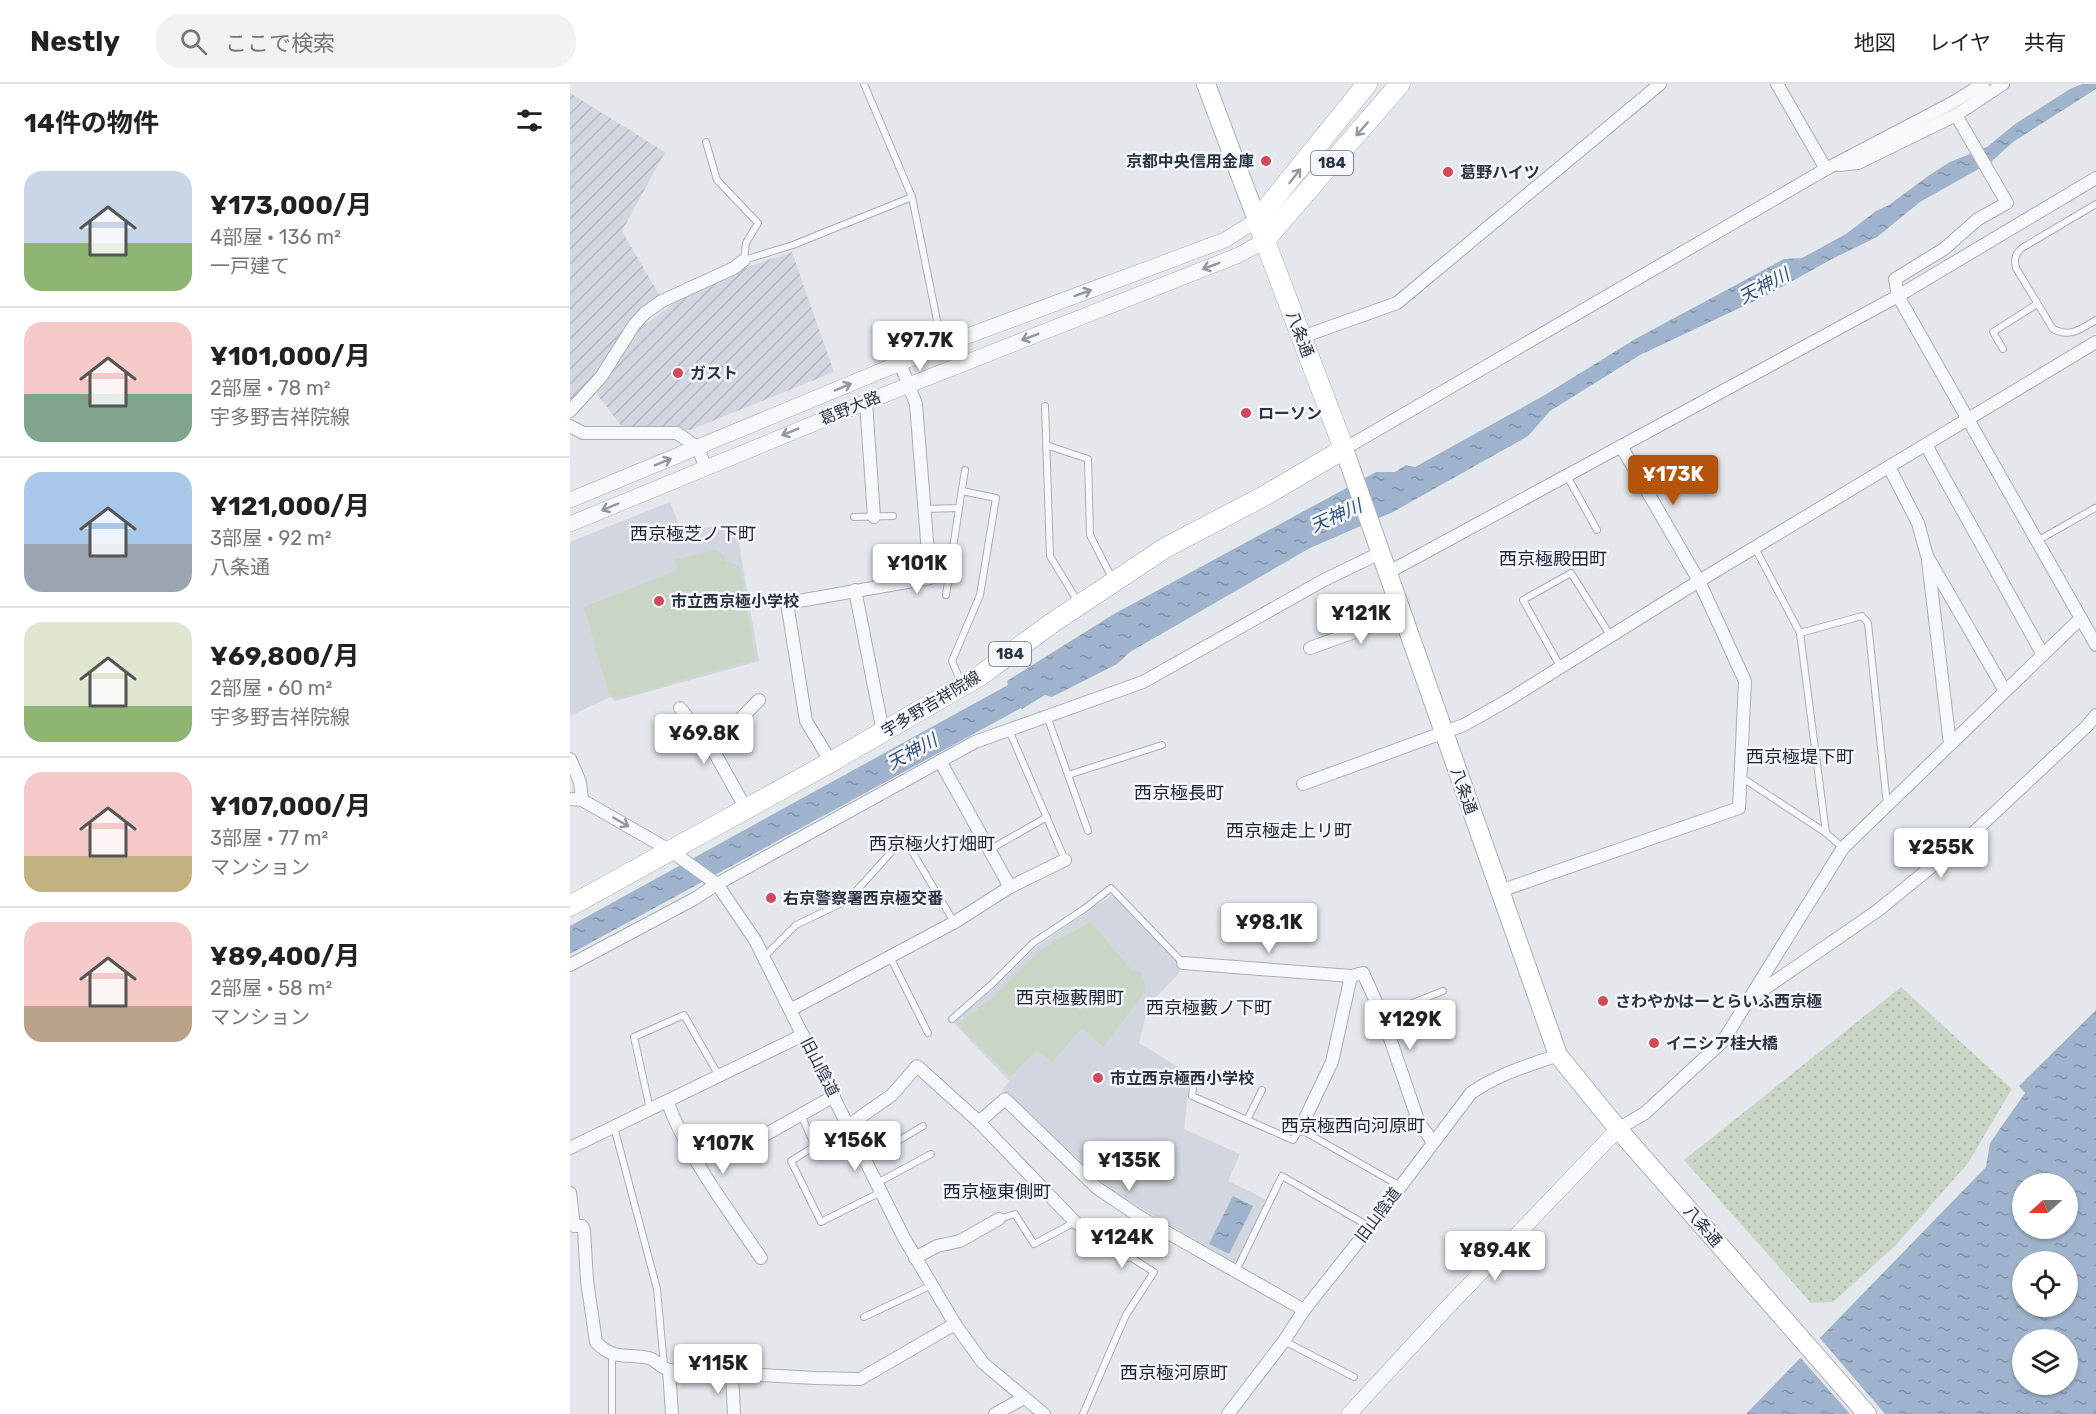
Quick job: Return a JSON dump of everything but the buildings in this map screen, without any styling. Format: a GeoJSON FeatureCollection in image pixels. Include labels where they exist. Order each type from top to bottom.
{"type":"FeatureCollection","features":[{"type":"Feature","properties":{"kind":"main road","name":"八条通"},"geometry":{"type":"LineString","coordinates":[[1206,84],[1347,458],[1558,1055],[1623,1134],[1867,1414]]}},
{"type":"Feature","properties":{"kind":"main road","name":"184"},"geometry":{"type":"LineString","coordinates":[[1257,220],[1367,84]]}},
{"type":"Feature","properties":{"kind":"main road","name":"184"},"geometry":{"type":"LineString","coordinates":[[1264,241],[1400,84]]}},
{"type":"Feature","properties":{"kind":"main road","name":"宇多野吉祥院線"},"geometry":{"type":"LineString","coordinates":[[570,906],[676,854],[746,809],[981,675],[1165,548],[1264,496],[1347,458]]}},
{"type":"Feature","properties":{"kind":"street"},"geometry":{"type":"LineString","coordinates":[[1302,337],[1397,303],[1660,84]]}},
{"type":"Feature","properties":{"kind":"street"},"geometry":{"type":"LineString","coordinates":[[1777,84],[1830,167]]}},
{"type":"Feature","properties":{"kind":"street"},"geometry":{"type":"LineString","coordinates":[[1347,458],[1830,167],[1952,103],[1983,84]]}},
{"type":"Feature","properties":{"kind":"street"},"geometry":{"type":"LineString","coordinates":[[1830,167],[1858,164],[1959,120],[2002,84]]}},
{"type":"Feature","properties":{"kind":"street"},"geometry":{"type":"LineString","coordinates":[[1959,120],[2007,203],[1978,219],[1944,249],[1895,279],[1898,296],[2096,645]]}},
{"type":"Feature","properties":{"kind":"street"},"geometry":{"type":"LineString","coordinates":[[1387,573],[1898,296],[2096,178]]}},
{"type":"Feature","properties":{"kind":"street","name":"葛野大路"},"geometry":{"type":"LineString","coordinates":[[570,500],[942,345],[1222,242],[1257,220]]}},
{"type":"Feature","properties":{"kind":"street","name":"葛野大路"},"geometry":{"type":"LineString","coordinates":[[570,524],[705,466],[1239,255],[1264,241]]}},
{"type":"Feature","properties":{"kind":"street"},"geometry":{"type":"LineString","coordinates":[[570,411],[601,377],[634,325],[645,314],[662,302],[734,268],[744,260]]}},
{"type":"Feature","properties":{"kind":"street"},"geometry":{"type":"LineString","coordinates":[[1303,784],[1464,725],[2096,342]]}},
{"type":"Feature","properties":{"kind":"street"},"geometry":{"type":"LineString","coordinates":[[831,762],[806,721],[787,603],[930,578],[916,404],[900,363]]}},
{"type":"Feature","properties":{"kind":"street"},"geometry":{"type":"LineString","coordinates":[[866,402],[874,517]]}},
{"type":"Feature","properties":{"kind":"street"},"geometry":{"type":"LineString","coordinates":[[570,426],[583,433],[677,433],[698,448],[705,466]]}},
{"type":"Feature","properties":{"kind":"street"},"geometry":{"type":"LineString","coordinates":[[1926,445],[2043,655]]}},
{"type":"Feature","properties":{"kind":"street"},"geometry":{"type":"LineString","coordinates":[[1500,891],[1739,808],[1745,681],[1699,581],[1621,446]]}},
{"type":"Feature","properties":{"kind":"street"},"geometry":{"type":"LineString","coordinates":[[1889,467],[1918,523],[1927,556],[1950,744]]}},
{"type":"Feature","properties":{"kind":"street"},"geometry":{"type":"LineString","coordinates":[[570,965],[694,899],[715,883],[940,760],[975,742],[1143,682],[1379,548]]}},
{"type":"Feature","properties":{"kind":"street"},"geometry":{"type":"LineString","coordinates":[[1927,556],[2005,691]]}},
{"type":"Feature","properties":{"kind":"street"},"geometry":{"type":"LineString","coordinates":[[855,590],[883,732]]}},
{"type":"Feature","properties":{"kind":"street"},"geometry":{"type":"LineString","coordinates":[[1310,648],[1402,615]]}},
{"type":"Feature","properties":{"kind":"street"},"geometry":{"type":"LineString","coordinates":[[1349,1414],[1445,1310],[1623,1134],[1723,1041],[1843,848],[2080,619]]}},
{"type":"Feature","properties":{"kind":"street"},"geometry":{"type":"LineString","coordinates":[[712,748],[759,700]]}},
{"type":"Feature","properties":{"kind":"street"},"geometry":{"type":"LineString","coordinates":[[680,708],[712,748],[746,809]]}},
{"type":"Feature","properties":{"kind":"street"},"geometry":{"type":"LineString","coordinates":[[1748,1000],[1877,911],[1973,833],[2096,715]]}},
{"type":"Feature","properties":{"kind":"street"},"geometry":{"type":"LineString","coordinates":[[570,759],[580,782],[576,799]]}},
{"type":"Feature","properties":{"kind":"street"},"geometry":{"type":"LineString","coordinates":[[940,760],[1010,887]]}},
{"type":"Feature","properties":{"kind":"street","name":"旧山陰道"},"geometry":{"type":"LineString","coordinates":[[576,799],[676,854],[715,883],[755,940],[915,1258],[955,1324],[983,1363],[1044,1414]]}},
{"type":"Feature","properties":{"kind":"street"},"geometry":{"type":"LineString","coordinates":[[790,1010],[955,922],[1010,887],[1065,860]]}},
{"type":"Feature","properties":{"kind":"street"},"geometry":{"type":"LineString","coordinates":[[1183,963],[1351,976],[1363,973],[1382,1015],[1419,1123],[1433,1142]]}},
{"type":"Feature","properties":{"kind":"street"},"geometry":{"type":"LineString","coordinates":[[1300,1129],[1332,1062],[1351,976]]}},
{"type":"Feature","properties":{"kind":"street"},"geometry":{"type":"LineString","coordinates":[[570,1148],[803,1035]]}},
{"type":"Feature","properties":{"kind":"street","name":"旧山陰道"},"geometry":{"type":"LineString","coordinates":[[1228,1414],[1284,1341],[1304,1310],[1471,1093],[1489,1080],[1558,1055]]}},
{"type":"Feature","properties":{"kind":"street"},"geometry":{"type":"LineString","coordinates":[[849,1125],[892,1095],[917,1065],[979,1122],[1075,1222],[1127,1255],[1140,1217]]}},
{"type":"Feature","properties":{"kind":"street"},"geometry":{"type":"LineString","coordinates":[[740,1149],[834,1096]]}},
{"type":"Feature","properties":{"kind":"street"},"geometry":{"type":"LineString","coordinates":[[979,1122],[1005,1099],[1097,1188],[1140,1217],[1304,1310]]}},
{"type":"Feature","properties":{"kind":"street"},"geometry":{"type":"LineString","coordinates":[[667,1101],[677,1129],[700,1168],[761,1258]]}},
{"type":"Feature","properties":{"kind":"street"},"geometry":{"type":"LineString","coordinates":[[570,1193],[572,1227],[582,1226],[584,1230],[587,1281],[596,1342],[612,1355],[651,1359],[667,1369],[860,1379],[955,1324]]}},
{"type":"Feature","properties":{"kind":"street"},"geometry":{"type":"LineString","coordinates":[[915,1258],[937,1246],[960,1241],[999,1219]]}},
{"type":"Feature","properties":{"kind":"street"},"geometry":{"type":"LineString","coordinates":[[667,1369],[672,1414]]}},
{"type":"Feature","properties":{"kind":"street"},"geometry":{"type":"LineString","coordinates":[[732,1374],[735,1414]]}},
{"type":"Feature","properties":{"kind":"street"},"geometry":{"type":"LineString","coordinates":[[995,1414],[1024,1398]]}},
{"type":"Feature","properties":{"kind":"lane"},"geometry":{"type":"LineString","coordinates":[[864,84],[912,197],[942,345]]}},
{"type":"Feature","properties":{"kind":"lane"},"geometry":{"type":"LineString","coordinates":[[706,142],[717,180],[758,223],[746,243],[744,260],[793,245],[912,197]]}},
{"type":"Feature","properties":{"kind":"lane"},"geometry":{"type":"LineString","coordinates":[[2096,204],[2016,253],[2014,260],[2016,268],[2053,329],[2069,334],[2096,320]]}},
{"type":"Feature","properties":{"kind":"lane"},"geometry":{"type":"LineString","coordinates":[[2003,349],[1993,332],[2037,304]]}},
{"type":"Feature","properties":{"kind":"lane"},"geometry":{"type":"LineString","coordinates":[[1045,406],[1050,556],[1080,605]]}},
{"type":"Feature","properties":{"kind":"lane"},"geometry":{"type":"LineString","coordinates":[[1046,445],[1088,459],[1090,535],[1114,582]]}},
{"type":"Feature","properties":{"kind":"lane"},"geometry":{"type":"LineString","coordinates":[[946,595],[965,470]]}},
{"type":"Feature","properties":{"kind":"lane"},"geometry":{"type":"LineString","coordinates":[[1567,476],[1597,530]]}},
{"type":"Feature","properties":{"kind":"lane"},"geometry":{"type":"LineString","coordinates":[[962,491],[996,498],[980,595],[952,661],[963,685]]}},
{"type":"Feature","properties":{"kind":"lane"},"geometry":{"type":"LineString","coordinates":[[924,509],[959,508]]}},
{"type":"Feature","properties":{"kind":"lane"},"geometry":{"type":"LineString","coordinates":[[2037,542],[2095,508]]}},
{"type":"Feature","properties":{"kind":"lane"},"geometry":{"type":"LineString","coordinates":[[854,517],[893,516]]}},
{"type":"Feature","properties":{"kind":"lane"},"geometry":{"type":"LineString","coordinates":[[1755,547],[1800,633],[1826,833]]}},
{"type":"Feature","properties":{"kind":"lane"},"geometry":{"type":"LineString","coordinates":[[1560,666],[1523,600],[1571,573],[1610,635]]}},
{"type":"Feature","properties":{"kind":"lane"},"geometry":{"type":"LineString","coordinates":[[930,578],[948,576]]}},
{"type":"Feature","properties":{"kind":"lane"},"geometry":{"type":"LineString","coordinates":[[1800,633],[1862,616],[1868,623],[1887,805]]}},
{"type":"Feature","properties":{"kind":"lane"},"geometry":{"type":"LineString","coordinates":[[1047,715],[1088,831]]}},
{"type":"Feature","properties":{"kind":"lane"},"geometry":{"type":"LineString","coordinates":[[1009,729],[1065,860]]}},
{"type":"Feature","properties":{"kind":"lane"},"geometry":{"type":"LineString","coordinates":[[1068,775],[1162,745]]}},
{"type":"Feature","properties":{"kind":"lane"},"geometry":{"type":"LineString","coordinates":[[1740,777],[1826,833],[1843,848]]}},
{"type":"Feature","properties":{"kind":"lane"},"geometry":{"type":"LineString","coordinates":[[989,850],[1047,817]]}},
{"type":"Feature","properties":{"kind":"lane"},"geometry":{"type":"LineString","coordinates":[[764,957],[795,925],[848,900],[904,837],[955,922]]}},
{"type":"Feature","properties":{"kind":"lane"},"geometry":{"type":"LineString","coordinates":[[952,1019],[992,984],[1033,943],[1111,888],[1183,963]]}},
{"type":"Feature","properties":{"kind":"lane"},"geometry":{"type":"LineString","coordinates":[[890,957],[928,1033]]}},
{"type":"Feature","properties":{"kind":"lane"},"geometry":{"type":"LineString","coordinates":[[1382,1015],[1443,991]]}},
{"type":"Feature","properties":{"kind":"lane"},"geometry":{"type":"LineString","coordinates":[[650,1109],[634,1037],[684,1015],[719,1076]]}},
{"type":"Feature","properties":{"kind":"lane"},"geometry":{"type":"LineString","coordinates":[[1194,1080],[1192,1096],[1293,1140],[1300,1129],[1400,1186]]}},
{"type":"Feature","properties":{"kind":"lane"},"geometry":{"type":"LineString","coordinates":[[1247,1120],[1262,1090]]}},
{"type":"Feature","properties":{"kind":"lane"},"geometry":{"type":"LineString","coordinates":[[801,1114],[815,1146],[790,1161],[821,1222],[931,1154]]}},
{"type":"Feature","properties":{"kind":"lane"},"geometry":{"type":"LineString","coordinates":[[866,1160],[923,1126]]}},
{"type":"Feature","properties":{"kind":"lane"},"geometry":{"type":"LineString","coordinates":[[614,1127],[657,1289],[667,1369]]}},
{"type":"Feature","properties":{"kind":"lane"},"geometry":{"type":"LineString","coordinates":[[1236,1271],[1282,1176],[1370,1227]]}},
{"type":"Feature","properties":{"kind":"lane"},"geometry":{"type":"LineString","coordinates":[[999,1219],[1016,1214],[1034,1244],[1075,1222]]}},
{"type":"Feature","properties":{"kind":"lane"},"geometry":{"type":"LineString","coordinates":[[1083,1414],[1126,1315],[1154,1272],[1127,1255]]}},
{"type":"Feature","properties":{"kind":"lane"},"geometry":{"type":"LineString","coordinates":[[864,1317],[932,1286]]}},
{"type":"Feature","properties":{"kind":"lane"},"geometry":{"type":"LineString","coordinates":[[1284,1341],[1354,1377]]}},
{"type":"Feature","properties":{"kind":"lane"},"geometry":{"type":"LineString","coordinates":[[612,1355],[612,1414]]}},
{"type":"Feature","properties":{"kind":"shaded area"},"geometry":{"type":"Polygon","coordinates":[[[570,93],[665,152],[622,231],[660,296],[625,327],[603,364],[570,403],[570,93]]]}},
{"type":"Feature","properties":{"kind":"shaded area"},"geometry":{"type":"Polygon","coordinates":[[[792,252],[834,372],[690,430],[623,428],[596,393],[637,331],[678,300],[750,266],[792,252]]]}},
{"type":"Feature","properties":{"kind":"shaded area","name":"市立西京極小学校"},"geometry":{"type":"Polygon","coordinates":[[[670,502],[681,529],[736,526],[759,661],[615,701],[610,697],[570,716],[570,542],[670,502]]]}},
{"type":"Feature","properties":{"kind":"shaded area","name":"市立西京極西小学校"},"geometry":{"type":"Polygon","coordinates":[[[1112,895],[1175,955],[1180,972],[1148,1006],[1139,1043],[1190,1074],[1184,1129],[1240,1154],[1228,1181],[1267,1200],[1239,1266],[1114,1192],[1002,1090],[1009,1081],[953,1022],[992,990],[1035,948],[1112,895]]]}},
{"type":"Feature","properties":{"kind":"green space"},"geometry":{"type":"Polygon","coordinates":[[[716,550],[724,556],[725,561],[740,566],[756,659],[615,699],[608,691],[584,607],[677,570],[674,560],[716,550]]]}},
{"type":"Feature","properties":{"kind":"green space"},"geometry":{"type":"Polygon","coordinates":[[[1091,922],[1132,971],[1141,972],[1146,990],[1103,1047],[1082,1028],[1052,1062],[1037,1050],[1010,1077],[958,1024],[992,998],[1040,950],[1091,922]]]}},
{"type":"Feature","properties":{"kind":"green space"},"geometry":{"type":"Polygon","coordinates":[[[1901,987],[2012,1089],[1968,1163],[1896,1245],[1833,1302],[1811,1303],[1684,1160],[1901,987]]]}},
{"type":"Feature","properties":{"kind":"water","name":"天神川"},"geometry":{"type":"Polygon","coordinates":[[[2082,84],[2096,84],[2096,89],[2013,142],[1991,162],[1920,202],[1877,237],[1767,295],[1640,355],[1550,411],[1528,436],[1393,512],[1310,548],[1130,652],[1117,664],[1052,697],[1045,695],[570,954],[570,926],[1008,685],[1007,681],[1114,614],[1376,472],[1395,472],[1406,465],[1415,467],[1543,396],[1637,338],[1784,259],[1802,258],[1846,234],[1876,211],[1889,205],[1950,162],[1987,147],[2015,124],[2070,89],[2082,84]]]}},
{"type":"Feature","properties":{"kind":"water"},"geometry":{"type":"Polygon","coordinates":[[[2096,1010],[2096,1414],[1746,1414],[1986,1167],[1990,1143],[2025,1093],[2019,1086],[2096,1010]]]}},
{"type":"Feature","properties":{"kind":"water"},"geometry":{"type":"Polygon","coordinates":[[[1233,1196],[1253,1206],[1229,1254],[1209,1244],[1233,1196]]]}},
{"type":"Feature","properties":{"kind":"pier"},"geometry":{"type":"Polygon","coordinates":[[[1818,1336],[1885,1414],[1850,1414],[1799,1356],[1818,1336]]]}},
{"type":"Feature","properties":{"kind":"place","name":"京都中央信用金庫"},"geometry":{"type":"Point","coordinates":[1266,161]}},
{"type":"Feature","properties":{"kind":"place","name":"葛野ハイツ"},"geometry":{"type":"Point","coordinates":[1448,172]}},
{"type":"Feature","properties":{"kind":"place","name":"ガスト"},"geometry":{"type":"Point","coordinates":[678,373]}},
{"type":"Feature","properties":{"kind":"place","name":"ローソン"},"geometry":{"type":"Point","coordinates":[1246,413]}},
{"type":"Feature","properties":{"kind":"place","name":"市立西京極小学校"},"geometry":{"type":"Point","coordinates":[659,601]}},
{"type":"Feature","properties":{"kind":"place","name":"右京警察署西京極交番"},"geometry":{"type":"Point","coordinates":[771,898]}},
{"type":"Feature","properties":{"kind":"place","name":"さわやかはーとらいふ西京極"},"geometry":{"type":"Point","coordinates":[1603,1001]}},
{"type":"Feature","properties":{"kind":"place","name":"イニシア桂大橋"},"geometry":{"type":"Point","coordinates":[1654,1043]}},
{"type":"Feature","properties":{"kind":"place","name":"市立西京極西小学校"},"geometry":{"type":"Point","coordinates":[1098,1078]}},
{"type":"Feature","properties":{"kind":"district","name":"西京極芝ノ下町"},"geometry":{"type":"Point","coordinates":[693,534]}},
{"type":"Feature","properties":{"kind":"district","name":"西京極殿田町"},"geometry":{"type":"Point","coordinates":[1553,559]}},
{"type":"Feature","properties":{"kind":"district","name":"西京極堤下町"},"geometry":{"type":"Point","coordinates":[1800,757]}},
{"type":"Feature","properties":{"kind":"district","name":"西京極長町"},"geometry":{"type":"Point","coordinates":[1179,793]}},
{"type":"Feature","properties":{"kind":"district","name":"西京極走上リ町"},"geometry":{"type":"Point","coordinates":[1289,831]}},
{"type":"Feature","properties":{"kind":"district","name":"西京極火打畑町"},"geometry":{"type":"Point","coordinates":[932,844]}},
{"type":"Feature","properties":{"kind":"district","name":"西京極藪開町"},"geometry":{"type":"Point","coordinates":[1070,998]}},
{"type":"Feature","properties":{"kind":"district","name":"西京極藪ノ下町"},"geometry":{"type":"Point","coordinates":[1209,1008]}},
{"type":"Feature","properties":{"kind":"district","name":"西京極西向河原町"},"geometry":{"type":"Point","coordinates":[1353,1126]}},
{"type":"Feature","properties":{"kind":"district","name":"西京極東側町"},"geometry":{"type":"Point","coordinates":[997,1192]}},
{"type":"Feature","properties":{"kind":"district","name":"西京極河原町"},"geometry":{"type":"Point","coordinates":[1174,1373]}}]}
